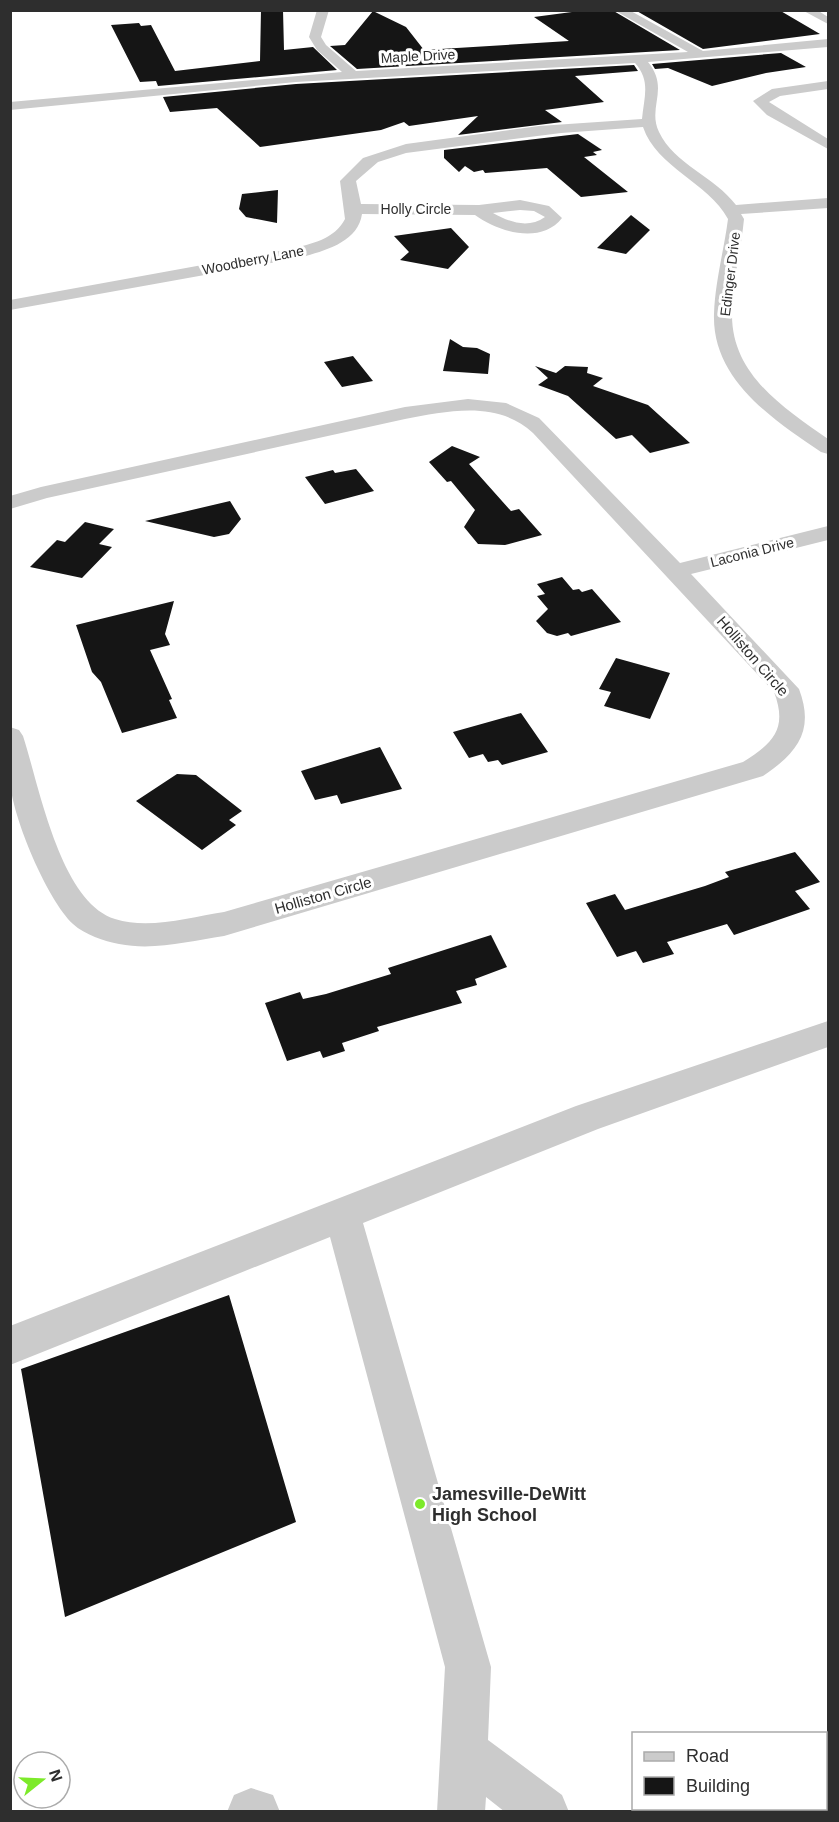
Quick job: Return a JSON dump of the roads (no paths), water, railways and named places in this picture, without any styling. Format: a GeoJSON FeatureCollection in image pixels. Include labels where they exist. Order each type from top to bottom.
{"type":"FeatureCollection","features":[{"type":"Feature","properties":{"kind":"street"},"geometry":{"type":"LineString","coordinates":[[323,10],[315,37],[321,47],[351,74]]}},
{"type":"Feature","properties":{"kind":"street"},"geometry":{"type":"LineString","coordinates":[[619,10],[676,39],[701,55]]}},
{"type":"Feature","properties":{"kind":"street"},"geometry":{"type":"LineString","coordinates":[[807,10],[828,21]]}},
{"type":"Feature","properties":{"kind":"street","name":"Maple Drive"},"geometry":{"type":"LineString","coordinates":[[10,106],[351,74],[701,55],[828,43]]}},
{"type":"Feature","properties":{"kind":"street"},"geometry":{"type":"LineString","coordinates":[[353,209],[348,181],[353,172],[382,154],[564,127],[648,123],[653,81],[639,59]]}},
{"type":"Feature","properties":{"kind":"street"},"geometry":{"type":"LineString","coordinates":[[828,85],[777,92],[760,101],[772,112],[828,145]]}},
{"type":"Feature","properties":{"kind":"street","name":"Edinger Drive"},"geometry":{"type":"LineString","coordinates":[[648,123],[661,146],[716,190],[732,210],[736,219],[723,314],[725,345],[733,365],[741,378],[786,419],[828,448]]}},
{"type":"Feature","properties":{"kind":"street"},"geometry":{"type":"LineString","coordinates":[[732,210],[828,203]]}},
{"type":"Feature","properties":{"kind":"street","name":"Holly Circle"},"geometry":{"type":"LineString","coordinates":[[353,209],[478,210]]}},
{"type":"Feature","properties":{"kind":"street","name":"Woodberry Lane"},"geometry":{"type":"LineString","coordinates":[[10,305],[301,251],[330,242],[345,232],[352,219],[353,209]]}},
{"type":"Feature","properties":{"kind":"street","name":"Holliston Circle"},"geometry":{"type":"LineString","coordinates":[[10,503],[41,494],[405,413],[471,404],[509,411],[536,425],[786,689],[795,707],[793,725],[784,744],[770,759],[753,769],[224,924],[146,935],[120,932],[99,926],[82,914],[53,871],[10,736]]}},
{"type":"Feature","properties":{"kind":"street","name":"Laconia Drive"},"geometry":{"type":"LineString","coordinates":[[683,579],[828,533]]}},
{"type":"Feature","properties":{"kind":"street","name":"Laconia Drive"},"geometry":{"type":"LineString","coordinates":[[683,579],[828,552]]}},
{"type":"Feature","properties":{"kind":"street"},"geometry":{"type":"LineString","coordinates":[[10,1346],[588,1117],[828,1034]]}},
{"type":"Feature","properties":{"kind":"street"},"geometry":{"type":"LineString","coordinates":[[342,1215],[468,1667],[461,1812]]}},
{"type":"Feature","properties":{"kind":"street"},"geometry":{"type":"LineString","coordinates":[[463,1751],[545,1812]]}},
{"type":"Feature","properties":{"kind":"street"},"geometry":{"type":"LineString","coordinates":[[251,1812],[256,1812]]}},
{"type":"Feature","properties":{"kind":"place","name":"Jamesville-DeWitt High School"},"geometry":{"type":"Point","coordinates":[420,1504]}}]}
